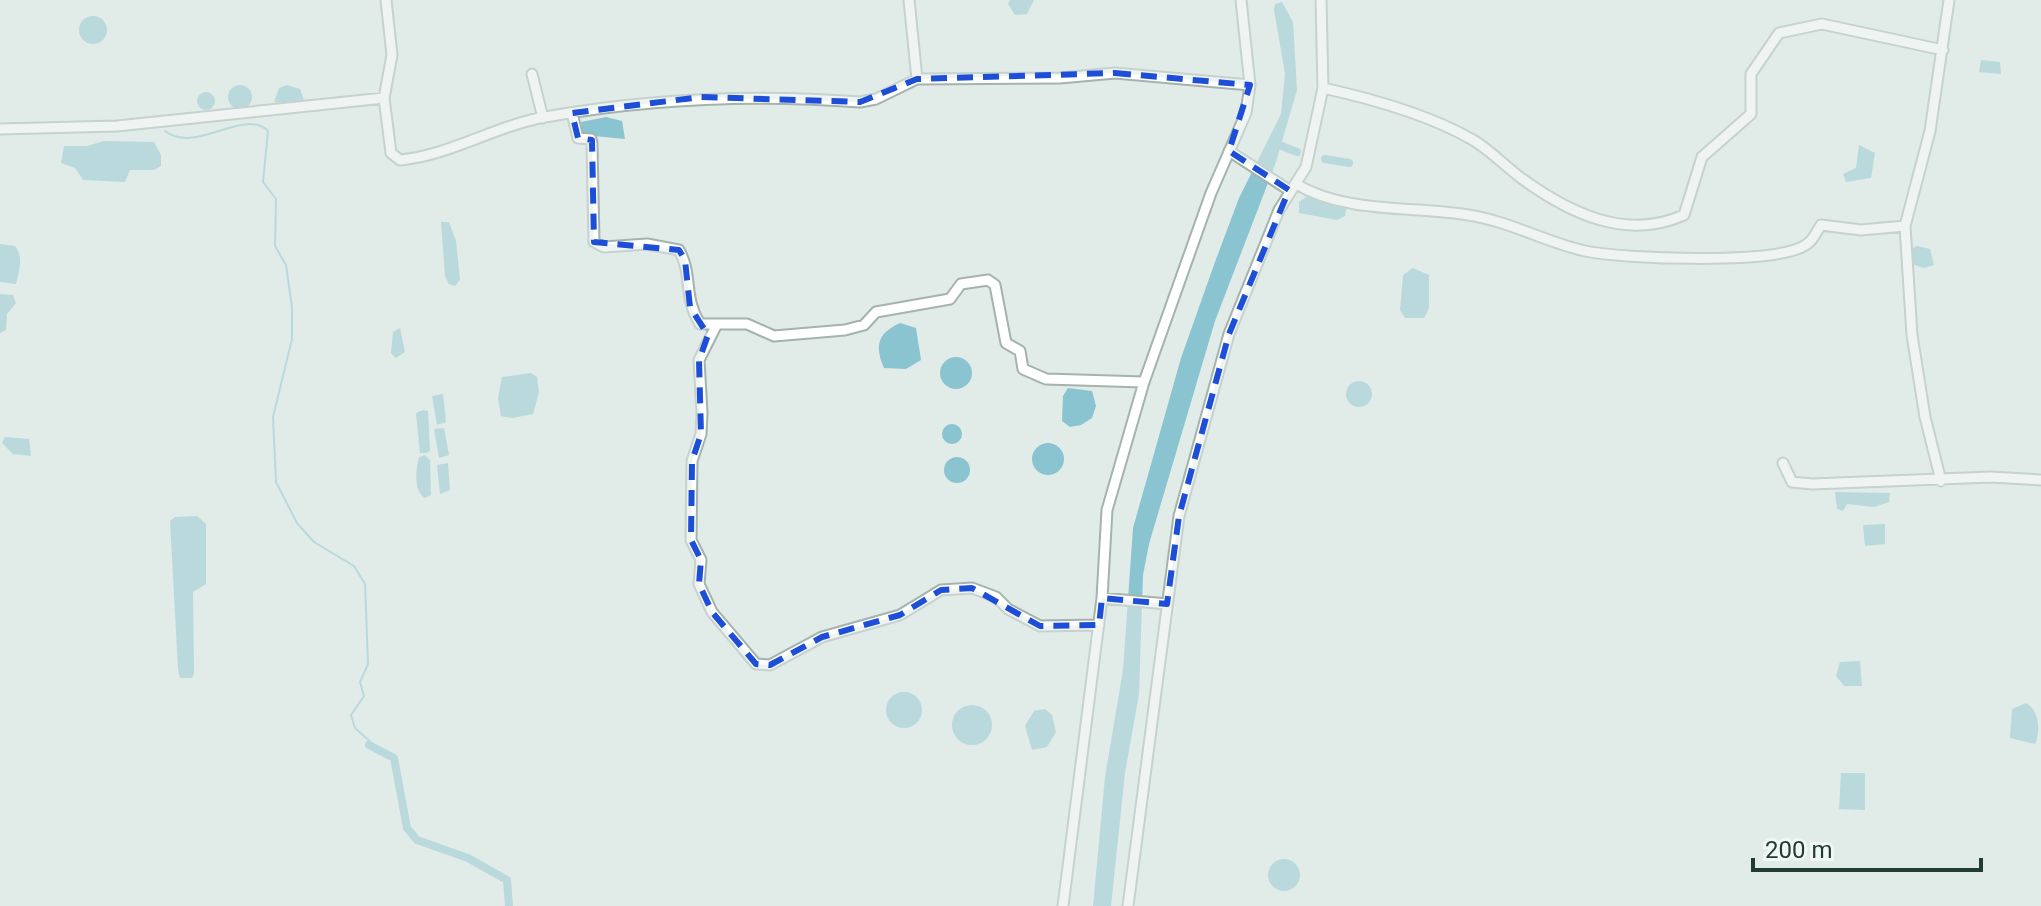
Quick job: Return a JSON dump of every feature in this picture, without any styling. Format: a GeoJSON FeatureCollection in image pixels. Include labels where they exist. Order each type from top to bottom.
{"type":"FeatureCollection","features":[{"type":"Feature","properties":{"kind":"street"},"geometry":{"type":"LineString","coordinates":[[386,0],[392,55],[384,98],[391,153],[400,160],[429,157],[543,118],[701,97],[860,102],[876,99],[917,79],[1060,78],[1115,73],[1250,85]]}},
{"type":"Feature","properties":{"kind":"street"},"geometry":{"type":"LineString","coordinates":[[909,0],[917,79]]}},
{"type":"Feature","properties":{"kind":"street"},"geometry":{"type":"LineString","coordinates":[[1063,906],[1102,598],[1107,510],[1144,382],[1229,151],[1246,113],[1250,85],[1241,0]]}},
{"type":"Feature","properties":{"kind":"street"},"geometry":{"type":"LineString","coordinates":[[1128,906],[1179,516],[1229,334],[1292,187],[1306,167],[1323,88],[1321,0]]}},
{"type":"Feature","properties":{"kind":"street"},"geometry":{"type":"LineString","coordinates":[[1941,481],[1925,417],[1912,335],[1905,226],[1930,131],[1949,0]]}},
{"type":"Feature","properties":{"kind":"street"},"geometry":{"type":"LineString","coordinates":[[1323,88],[1434,122],[1474,141],[1565,208],[1613,224],[1658,227],[1684,215],[1702,157],[1751,114],[1751,74],[1779,33],[1822,24],[1943,50]]}},
{"type":"Feature","properties":{"kind":"street"},"geometry":{"type":"LineString","coordinates":[[532,74],[543,118]]}},
{"type":"Feature","properties":{"kind":"street"},"geometry":{"type":"LineString","coordinates":[[0,129],[117,126],[384,98]]}},
{"type":"Feature","properties":{"kind":"street"},"geometry":{"type":"LineString","coordinates":[[572,113],[578,138],[591,139],[592,143],[594,242],[604,247],[647,244],[679,250],[685,260],[690,307],[700,324],[747,324],[774,336],[845,330],[864,325],[876,312],[950,299],[961,284],[988,280],[995,285],[1006,343],[1020,351],[1023,369],[1046,379],[1144,382]]}},
{"type":"Feature","properties":{"kind":"street"},"geometry":{"type":"LineString","coordinates":[[1229,151],[1292,187],[1392,210],[1482,217],[1584,251],[1626,255],[1759,256],[1803,247],[1813,240],[1821,225],[1861,230],[1905,226]]}},
{"type":"Feature","properties":{"kind":"street"},"geometry":{"type":"LineString","coordinates":[[717,324],[699,360],[701,424],[692,461],[691,540],[701,560],[699,584],[712,612],[756,664],[770,665],[822,637],[900,615],[941,590],[972,588],[996,597],[1008,609],[1040,626],[1099,625]]}},
{"type":"Feature","properties":{"kind":"street"},"geometry":{"type":"LineString","coordinates":[[1783,463],[1792,482],[1941,481],[1991,477],[2041,480]]}},
{"type":"Feature","properties":{"kind":"street"},"geometry":{"type":"LineString","coordinates":[[1102,598],[1167,604]]}},
{"type":"Feature","properties":{"kind":"highlighted area"},"geometry":{"type":"Polygon","coordinates":[[[1115,73],[1250,85],[1229,151],[1289,190],[1229,334],[1179,516],[1167,604],[1102,598],[1099,625],[1040,626],[972,588],[941,590],[900,615],[822,637],[770,665],[756,664],[712,612],[699,584],[701,560],[691,540],[692,461],[701,434],[699,360],[708,335],[690,307],[685,260],[679,250],[594,242],[592,140],[578,138],[572,113],[701,97],[860,102],[917,79],[1115,73]]]}},
{"type":"Feature","properties":{"kind":"water"},"geometry":{"type":"Polygon","coordinates":[[[1010,0],[1034,0],[1027,14],[1015,15],[1008,4],[1010,0]]]}},
{"type":"Feature","properties":{"kind":"water"},"geometry":{"type":"Polygon","coordinates":[[[1282,2],[1293,22],[1297,90],[1276,162],[1215,321],[1149,544],[1143,575],[1139,694],[1125,773],[1111,906],[1093,906],[1105,777],[1123,670],[1133,528],[1181,358],[1215,262],[1239,198],[1281,114],[1285,74],[1274,10],[1275,4],[1282,2]]]}},
{"type":"Feature","properties":{"kind":"water"},"geometry":{"type":"Polygon","coordinates":[[[93,16],[103,20],[107,30],[103,40],[93,44],[83,40],[79,30],[83,20],[93,16]]]}},
{"type":"Feature","properties":{"kind":"water"},"geometry":{"type":"Polygon","coordinates":[[[1981,60],[2000,62],[2001,74],[1979,72],[1981,60]]]}},
{"type":"Feature","properties":{"kind":"water"},"geometry":{"type":"Polygon","coordinates":[[[240,85],[251,92],[252,97],[245,108],[240,109],[229,102],[228,97],[235,86],[240,85]]]}},
{"type":"Feature","properties":{"kind":"water"},"geometry":{"type":"Polygon","coordinates":[[[287,85],[300,89],[304,100],[301,103],[274,102],[279,88],[287,85]]]}},
{"type":"Feature","properties":{"kind":"water"},"geometry":{"type":"Polygon","coordinates":[[[202,92],[210,92],[215,101],[213,108],[202,110],[197,105],[197,97],[202,92]]]}},
{"type":"Feature","properties":{"kind":"water"},"geometry":{"type":"Polygon","coordinates":[[[606,117],[622,121],[625,139],[583,135],[581,122],[606,117]]]}},
{"type":"Feature","properties":{"kind":"water"},"geometry":{"type":"Polygon","coordinates":[[[104,141],[154,142],[161,155],[161,166],[154,170],[130,170],[125,182],[83,180],[75,168],[61,163],[64,146],[87,146],[104,141]]]}},
{"type":"Feature","properties":{"kind":"water"},"geometry":{"type":"Polygon","coordinates":[[[1859,145],[1875,153],[1871,178],[1846,182],[1843,174],[1856,168],[1859,145]]]}},
{"type":"Feature","properties":{"kind":"water"},"geometry":{"type":"Polygon","coordinates":[[[1310,194],[1347,204],[1345,216],[1337,220],[1299,213],[1299,202],[1310,194]]]}},
{"type":"Feature","properties":{"kind":"water"},"geometry":{"type":"Polygon","coordinates":[[[441,222],[449,222],[456,241],[460,280],[455,286],[449,284],[445,276],[441,222]]]}},
{"type":"Feature","properties":{"kind":"water"},"geometry":{"type":"Polygon","coordinates":[[[0,244],[15,246],[18,250],[20,264],[16,284],[0,282],[0,244]]]}},
{"type":"Feature","properties":{"kind":"water"},"geometry":{"type":"Polygon","coordinates":[[[1917,246],[1930,249],[1934,265],[1924,268],[1912,264],[1909,250],[1917,246]]]}},
{"type":"Feature","properties":{"kind":"water"},"geometry":{"type":"Polygon","coordinates":[[[1413,268],[1429,275],[1429,308],[1424,318],[1405,318],[1400,310],[1403,275],[1413,268]]]}},
{"type":"Feature","properties":{"kind":"water"},"geometry":{"type":"Polygon","coordinates":[[[0,294],[13,295],[16,303],[7,314],[6,330],[0,333],[0,294]]]}},
{"type":"Feature","properties":{"kind":"water"},"geometry":{"type":"Polygon","coordinates":[[[900,323],[916,328],[921,360],[906,369],[884,368],[879,353],[880,341],[887,331],[900,323]]]}},
{"type":"Feature","properties":{"kind":"water"},"geometry":{"type":"Polygon","coordinates":[[[400,328],[405,352],[396,358],[391,353],[393,332],[400,328]]]}},
{"type":"Feature","properties":{"kind":"water"},"geometry":{"type":"Polygon","coordinates":[[[956,357],[967,362],[972,373],[967,384],[956,389],[945,384],[940,373],[945,362],[956,357]]]}},
{"type":"Feature","properties":{"kind":"water"},"geometry":{"type":"Polygon","coordinates":[[[531,373],[537,377],[539,392],[533,414],[512,418],[501,416],[498,398],[502,377],[531,373]]]}},
{"type":"Feature","properties":{"kind":"water"},"geometry":{"type":"Polygon","coordinates":[[[1359,381],[1368,385],[1372,394],[1368,403],[1359,407],[1350,403],[1346,394],[1350,385],[1359,381]]]}},
{"type":"Feature","properties":{"kind":"water"},"geometry":{"type":"Polygon","coordinates":[[[1068,388],[1092,391],[1096,406],[1092,418],[1081,425],[1070,427],[1062,421],[1063,396],[1068,388]]]}},
{"type":"Feature","properties":{"kind":"water"},"geometry":{"type":"Polygon","coordinates":[[[443,394],[446,422],[437,425],[432,396],[443,394]]]}},
{"type":"Feature","properties":{"kind":"water"},"geometry":{"type":"Polygon","coordinates":[[[428,411],[430,451],[420,453],[416,413],[428,411]]]}},
{"type":"Feature","properties":{"kind":"water"},"geometry":{"type":"Polygon","coordinates":[[[952,424],[959,427],[962,434],[959,441],[952,444],[945,441],[942,434],[945,427],[952,424]]]}},
{"type":"Feature","properties":{"kind":"water"},"geometry":{"type":"Polygon","coordinates":[[[444,428],[449,455],[439,458],[434,429],[444,428]]]}},
{"type":"Feature","properties":{"kind":"water"},"geometry":{"type":"Polygon","coordinates":[[[5,437],[29,439],[31,456],[13,454],[2,443],[5,437]]]}},
{"type":"Feature","properties":{"kind":"water"},"geometry":{"type":"Polygon","coordinates":[[[1048,443],[1060,447],[1064,459],[1060,471],[1048,475],[1036,471],[1032,459],[1036,447],[1048,443]]]}},
{"type":"Feature","properties":{"kind":"water"},"geometry":{"type":"Polygon","coordinates":[[[425,455],[430,460],[431,495],[425,498],[416,479],[419,457],[425,455]]]}},
{"type":"Feature","properties":{"kind":"water"},"geometry":{"type":"Polygon","coordinates":[[[957,457],[966,461],[970,470],[966,479],[957,483],[948,479],[944,470],[948,461],[957,457]]]}},
{"type":"Feature","properties":{"kind":"water"},"geometry":{"type":"Polygon","coordinates":[[[448,463],[450,490],[440,494],[437,465],[448,463]]]}},
{"type":"Feature","properties":{"kind":"water"},"geometry":{"type":"Polygon","coordinates":[[[1835,492],[1890,493],[1889,502],[1874,507],[1847,504],[1843,511],[1837,509],[1835,492]]]}},
{"type":"Feature","properties":{"kind":"water"},"geometry":{"type":"Polygon","coordinates":[[[197,516],[206,524],[206,584],[193,592],[194,673],[192,678],[180,678],[170,521],[175,517],[197,516]]]}},
{"type":"Feature","properties":{"kind":"water"},"geometry":{"type":"Polygon","coordinates":[[[1885,524],[1885,544],[1865,546],[1863,525],[1885,524]]]}},
{"type":"Feature","properties":{"kind":"water"},"geometry":{"type":"Polygon","coordinates":[[[1860,661],[1862,686],[1844,686],[1836,676],[1840,662],[1860,661]]]}},
{"type":"Feature","properties":{"kind":"water"},"geometry":{"type":"Polygon","coordinates":[[[904,692],[916,698],[922,710],[916,722],[904,728],[892,722],[886,710],[892,698],[904,692]]]}},
{"type":"Feature","properties":{"kind":"water"},"geometry":{"type":"Polygon","coordinates":[[[2026,703],[2038,721],[2035,744],[2010,738],[2012,709],[2026,703]]]}},
{"type":"Feature","properties":{"kind":"water"},"geometry":{"type":"Polygon","coordinates":[[[972,705],[986,711],[992,725],[986,739],[972,745],[958,739],[952,725],[958,711],[972,705]]]}},
{"type":"Feature","properties":{"kind":"water"},"geometry":{"type":"Polygon","coordinates":[[[1045,709],[1052,715],[1056,732],[1047,747],[1032,750],[1025,726],[1034,711],[1045,709]]]}},
{"type":"Feature","properties":{"kind":"water"},"geometry":{"type":"Polygon","coordinates":[[[1841,773],[1865,773],[1865,810],[1839,809],[1841,773]]]}},
{"type":"Feature","properties":{"kind":"water"},"geometry":{"type":"Polygon","coordinates":[[[1284,859],[1295,864],[1300,875],[1295,886],[1284,891],[1273,886],[1268,875],[1273,864],[1284,859]]]}},
{"type":"Feature","properties":{"kind":"waterway"},"geometry":{"type":"LineString","coordinates":[[165,131],[177,137],[190,138],[246,124],[258,125],[268,131],[263,182],[276,199],[275,246],[286,265],[292,307],[292,339],[273,417],[276,482],[297,523],[314,542],[354,566],[365,584],[368,664],[360,682],[364,696],[351,715],[355,728],[375,746]]}},
{"type":"Feature","properties":{"kind":"waterway"},"geometry":{"type":"LineString","coordinates":[[1274,143],[1297,152]]}},
{"type":"Feature","properties":{"kind":"waterway"},"geometry":{"type":"LineString","coordinates":[[1325,159],[1349,163]]}},
{"type":"Feature","properties":{"kind":"waterway"},"geometry":{"type":"LineString","coordinates":[[369,745],[394,758],[407,828],[417,840],[468,858],[507,880],[509,906]]}}]}
